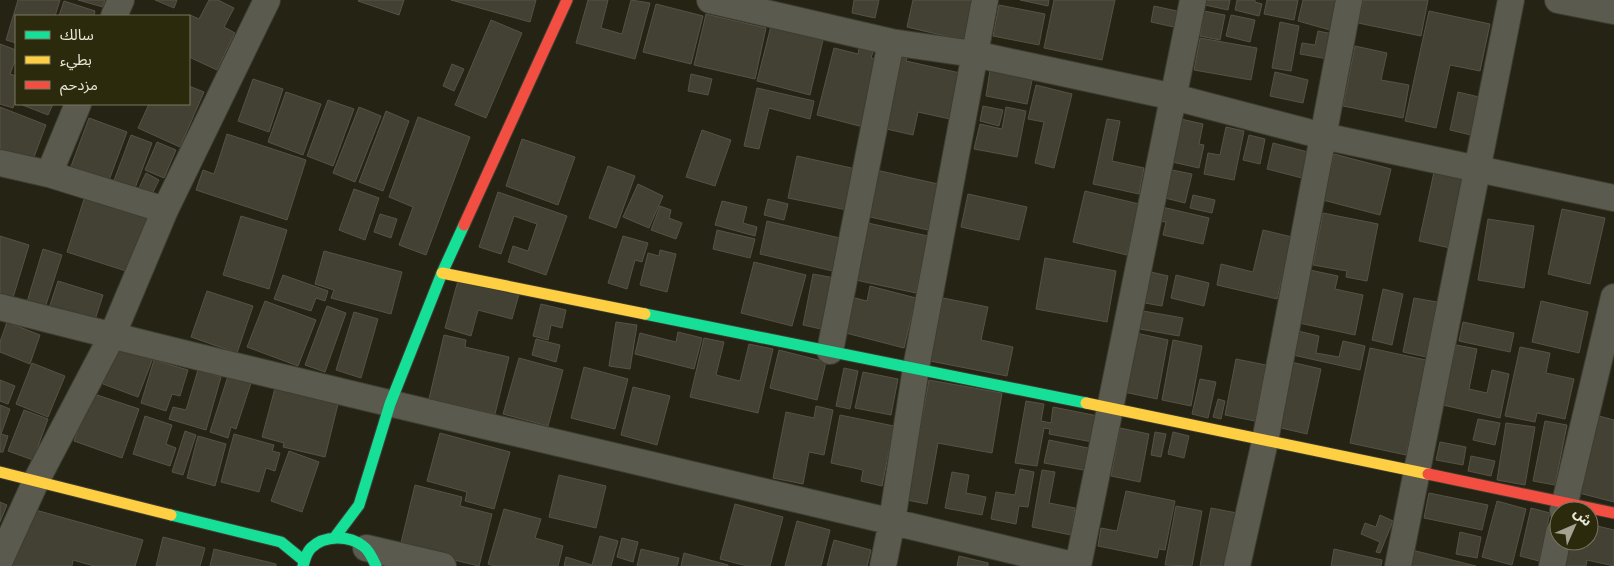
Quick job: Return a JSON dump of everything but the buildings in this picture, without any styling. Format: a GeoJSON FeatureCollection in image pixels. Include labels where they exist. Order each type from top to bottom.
{"type":"FeatureCollection","features":[{"type":"Feature","properties":{"kind":"street"},"geometry":{"type":"LineString","coordinates":[[114,15],[120,0]]}},
{"type":"Feature","properties":{"kind":"street"},"geometry":{"type":"LineString","coordinates":[[0,560],[36,481],[112,336],[165,210],[267,0]]}},
{"type":"Feature","properties":{"kind":"street"},"geometry":{"type":"LineString","coordinates":[[335,537],[359,505],[390,404],[442,273],[567,0]]}},
{"type":"Feature","properties":{"kind":"street"},"geometry":{"type":"LineString","coordinates":[[710,0],[891,42],[974,54],[1174,97],[1323,136],[1614,198]]}},
{"type":"Feature","properties":{"kind":"street"},"geometry":{"type":"LineString","coordinates":[[883,566],[916,368],[985,0]]}},
{"type":"Feature","properties":{"kind":"street"},"geometry":{"type":"LineString","coordinates":[[0,307],[390,404],[1077,566],[1193,0]]}},
{"type":"Feature","properties":{"kind":"street"},"geometry":{"type":"LineString","coordinates":[[1237,566],[1265,441],[1349,0]]}},
{"type":"Feature","properties":{"kind":"street"},"geometry":{"type":"LineString","coordinates":[[1398,566],[1510,0]]}},
{"type":"Feature","properties":{"kind":"street"},"geometry":{"type":"LineString","coordinates":[[1558,0],[1614,11]]}},
{"type":"Feature","properties":{"kind":"street"},"geometry":{"type":"LineString","coordinates":[[830,351],[891,42]]}},
{"type":"Feature","properties":{"kind":"street"},"geometry":{"type":"LineString","coordinates":[[49,174],[78,105]]}},
{"type":"Feature","properties":{"kind":"street"},"geometry":{"type":"LineString","coordinates":[[0,162],[49,174],[165,210]]}},
{"type":"Feature","properties":{"kind":"street"},"geometry":{"type":"LineString","coordinates":[[442,273],[916,368],[1417,472],[1549,503]]}},
{"type":"Feature","properties":{"kind":"street"},"geometry":{"type":"LineString","coordinates":[[1565,501],[1614,297]]}},
{"type":"Feature","properties":{"kind":"street"},"geometry":{"type":"LineString","coordinates":[[0,472],[281,542],[303,563],[311,548],[322,540],[335,537],[367,542],[442,566]]}},
{"type":"Feature","properties":{"kind":"street"},"geometry":{"type":"LineString","coordinates":[[359,505],[367,542]]}},
{"type":"Feature","properties":{"kind":"street"},"geometry":{"type":"LineString","coordinates":[[1599,511],[1614,513]]}},
{"type":"Feature","properties":{"kind":"street"},"geometry":{"type":"LineString","coordinates":[[1552,566],[1555,551]]}},
{"type":"Feature","properties":{"kind":"traffic: fast"},"geometry":{"type":"LineString","coordinates":[[335,537],[359,505],[390,404],[442,273],[464,225]]}},
{"type":"Feature","properties":{"kind":"traffic: fast"},"geometry":{"type":"LineString","coordinates":[[645,314],[1086,403]]}},
{"type":"Feature","properties":{"kind":"traffic: fast"},"geometry":{"type":"LineString","coordinates":[[171,515],[281,542],[303,560]]}},
{"type":"Feature","properties":{"kind":"traffic: fast"},"geometry":{"type":"LineString","coordinates":[[303,566],[311,548],[323,541],[337,538],[351,540],[363,546],[369,552],[376,566]]}},
{"type":"Feature","properties":{"kind":"traffic: slow"},"geometry":{"type":"LineString","coordinates":[[442,273],[645,314]]}},
{"type":"Feature","properties":{"kind":"traffic: slow"},"geometry":{"type":"LineString","coordinates":[[1086,403],[1428,474]]}},
{"type":"Feature","properties":{"kind":"traffic: slow"},"geometry":{"type":"LineString","coordinates":[[0,472],[171,515]]}},
{"type":"Feature","properties":{"kind":"traffic: jam"},"geometry":{"type":"LineString","coordinates":[[464,225],[567,0]]}},
{"type":"Feature","properties":{"kind":"traffic: jam"},"geometry":{"type":"LineString","coordinates":[[1428,474],[1614,513]]}}]}
